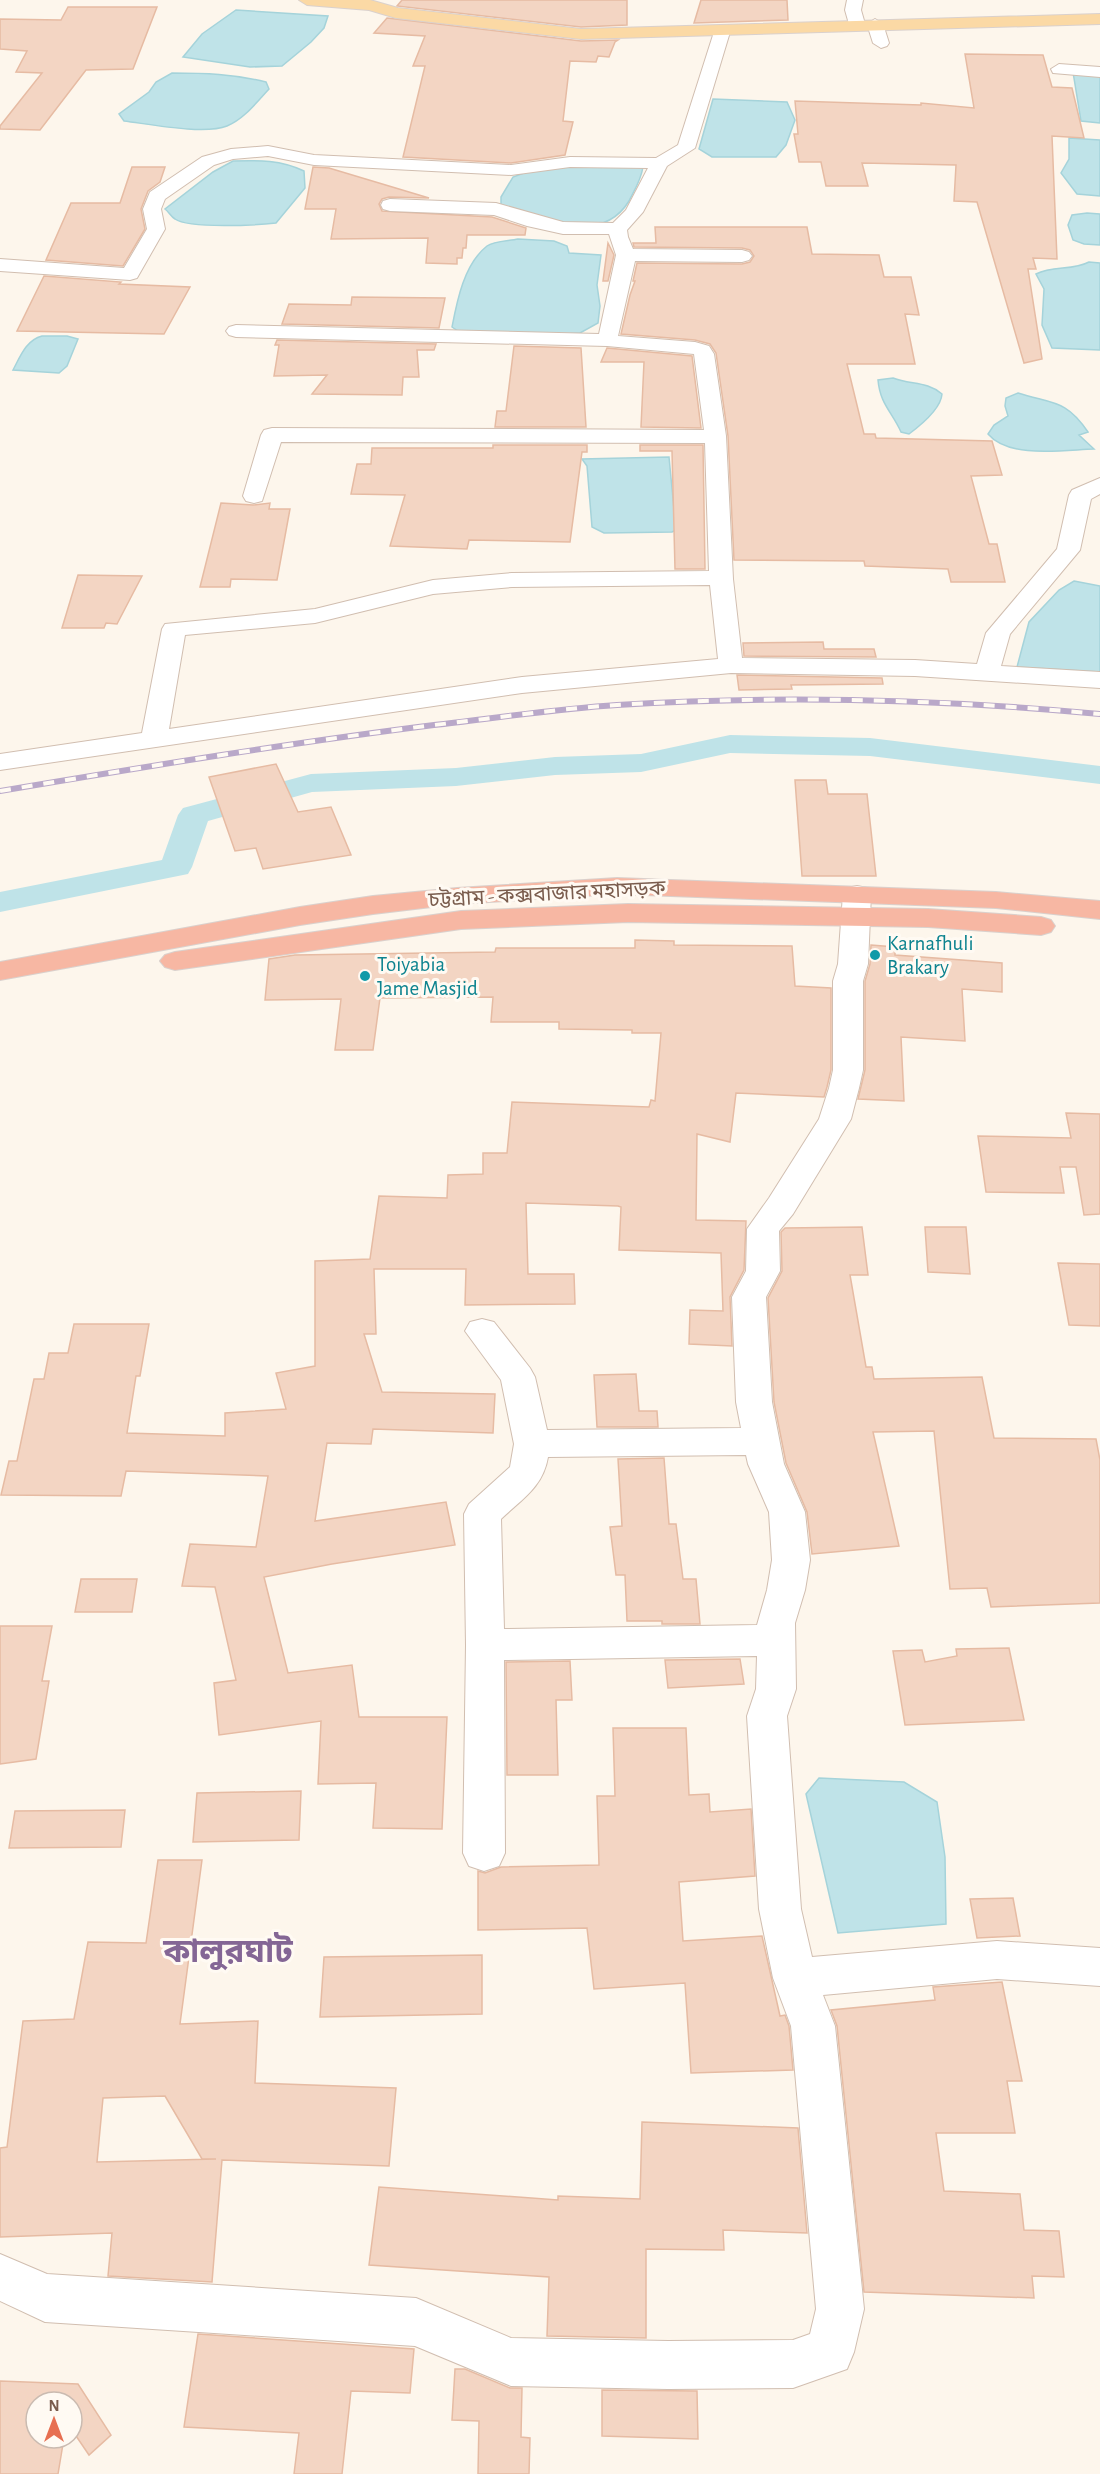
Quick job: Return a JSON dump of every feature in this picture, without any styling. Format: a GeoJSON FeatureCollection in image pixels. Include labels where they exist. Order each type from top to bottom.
{"type":"FeatureCollection","features":[{"type":"Feature","properties":{"kind":"highway","name":"চট্টগ্রাম - কক্সবাজার মহাসড়ক"},"geometry":{"type":"LineString","coordinates":[[0,971],[300,916],[457,896],[617,886],[856,906],[928,918],[1100,931]]}},
{"type":"Feature","properties":{"kind":"highway","name":"চট্টগ্রাম - কক্সবাজার মহাসড়ক"},"geometry":{"type":"LineString","coordinates":[[0,991],[196,957],[461,920],[996,900],[1100,910]]}},
{"type":"Feature","properties":{"kind":"main road"},"geometry":{"type":"LineString","coordinates":[[307,0],[370,5],[396,12],[581,34],[722,32],[857,24],[1100,19]]}},
{"type":"Feature","properties":{"kind":"street"},"geometry":{"type":"LineString","coordinates":[[855,0],[853,10],[857,24]]}},
{"type":"Feature","properties":{"kind":"street"},"geometry":{"type":"LineString","coordinates":[[875,24],[881,43]]}},
{"type":"Feature","properties":{"kind":"street"},"geometry":{"type":"LineString","coordinates":[[607,339],[617,303],[626,255],[618,237],[618,229],[634,212],[653,172],[660,163],[686,148],[722,32]]}},
{"type":"Feature","properties":{"kind":"street"},"geometry":{"type":"LineString","coordinates":[[1059,69],[1100,72]]}},
{"type":"Feature","properties":{"kind":"street"},"geometry":{"type":"LineString","coordinates":[[0,265],[130,274],[156,229],[152,209],[157,196],[208,161],[231,154],[268,151],[314,160],[511,170],[570,162],[660,163]]}},
{"type":"Feature","properties":{"kind":"street"},"geometry":{"type":"LineString","coordinates":[[390,205],[496,209],[534,222],[563,228],[618,229]]}},
{"type":"Feature","properties":{"kind":"street"},"geometry":{"type":"LineString","coordinates":[[626,255],[742,256]]}},
{"type":"Feature","properties":{"kind":"street"},"geometry":{"type":"LineString","coordinates":[[236,331],[607,339],[622,343],[702,350],[715,437],[720,578],[724,630],[731,665]]}},
{"type":"Feature","properties":{"kind":"street"},"geometry":{"type":"LineString","coordinates":[[254,496],[273,435],[715,437]]}},
{"type":"Feature","properties":{"kind":"street"},"geometry":{"type":"LineString","coordinates":[[987,673],[998,633],[1068,550],[1080,495],[1100,485]]}},
{"type":"Feature","properties":{"kind":"street"},"geometry":{"type":"LineString","coordinates":[[154,739],[174,629],[315,616],[444,586],[512,580],[720,578]]}},
{"type":"Feature","properties":{"kind":"street"},"geometry":{"type":"LineString","coordinates":[[0,762],[522,685],[731,665],[915,668],[1100,680]]}},
{"type":"Feature","properties":{"kind":"street"},"geometry":{"type":"LineString","coordinates":[[0,2277],[45,2298],[416,2322],[511,2362],[668,2365],[792,2364],[831,2352],[840,2309],[813,2026],[795,1978],[780,1910],[767,1716],[776,1689],[774,1640],[776,1623],[786,1590],[791,1560],[787,1512],[766,1464],[754,1402],[749,1296],[763,1271],[763,1228],[781,1206],[835,1119],[848,1070],[846,1008],[848,981],[853,964],[856,906]]}},
{"type":"Feature","properties":{"kind":"street"},"geometry":{"type":"LineString","coordinates":[[482,1331],[518,1377],[532,1444],[527,1473],[482,1514],[485,1645],[484,1854]]}},
{"type":"Feature","properties":{"kind":"street"},"geometry":{"type":"LineString","coordinates":[[532,1444],[763,1442]]}},
{"type":"Feature","properties":{"kind":"street"},"geometry":{"type":"LineString","coordinates":[[485,1645],[774,1640]]}},
{"type":"Feature","properties":{"kind":"street"},"geometry":{"type":"LineString","coordinates":[[795,1978],[997,1960],[1100,1967]]}},
{"type":"Feature","properties":{"kind":"water"},"geometry":{"type":"Polygon","coordinates":[[[236,10],[328,16],[324,28],[282,66],[250,67],[183,57],[202,34],[236,10]]]}},
{"type":"Feature","properties":{"kind":"water"},"geometry":{"type":"Polygon","coordinates":[[[1073,72],[1100,75],[1100,123],[1081,121],[1073,72]]]}},
{"type":"Feature","properties":{"kind":"water"},"geometry":{"type":"Polygon","coordinates":[[[172,73],[242,77],[266,82],[269,89],[250,110],[227,126],[205,129],[176,128],[124,121],[119,114],[149,92],[156,82],[172,73]]]}},
{"type":"Feature","properties":{"kind":"water"},"geometry":{"type":"Polygon","coordinates":[[[713,99],[787,102],[795,120],[786,145],[776,157],[712,157],[699,149],[713,99]]]}},
{"type":"Feature","properties":{"kind":"water"},"geometry":{"type":"Polygon","coordinates":[[[1069,138],[1100,140],[1100,196],[1077,194],[1061,173],[1069,159],[1069,138]]]}},
{"type":"Feature","properties":{"kind":"water"},"geometry":{"type":"Polygon","coordinates":[[[233,161],[270,162],[295,167],[304,171],[305,188],[276,223],[194,224],[175,219],[165,209],[213,172],[233,161]]]}},
{"type":"Feature","properties":{"kind":"water"},"geometry":{"type":"Polygon","coordinates":[[[543,166],[643,167],[629,201],[617,215],[603,223],[570,226],[552,223],[501,207],[501,197],[513,177],[543,166]]]}},
{"type":"Feature","properties":{"kind":"water"},"geometry":{"type":"Polygon","coordinates":[[[1100,214],[1100,245],[1084,244],[1073,240],[1068,225],[1072,215],[1100,214]]]}},
{"type":"Feature","properties":{"kind":"water"},"geometry":{"type":"Polygon","coordinates":[[[518,239],[554,241],[567,246],[569,253],[601,255],[597,285],[600,306],[598,323],[580,333],[537,336],[458,331],[452,327],[467,273],[479,254],[490,244],[518,239]]]}},
{"type":"Feature","properties":{"kind":"water"},"geometry":{"type":"Polygon","coordinates":[[[1089,262],[1100,263],[1100,350],[1052,348],[1042,325],[1044,289],[1036,274],[1089,262]]]}},
{"type":"Feature","properties":{"kind":"water"},"geometry":{"type":"Polygon","coordinates":[[[42,336],[67,336],[78,339],[67,366],[59,373],[13,370],[28,345],[42,336]]]}},
{"type":"Feature","properties":{"kind":"water"},"geometry":{"type":"Polygon","coordinates":[[[893,378],[925,385],[942,394],[934,411],[909,434],[901,432],[879,388],[878,380],[893,378]]]}},
{"type":"Feature","properties":{"kind":"water"},"geometry":{"type":"Polygon","coordinates":[[[1018,393],[1049,401],[1065,408],[1080,421],[1088,432],[1079,435],[1094,449],[1023,450],[997,442],[988,434],[994,425],[1008,416],[1005,406],[1006,398],[1018,393]]]}},
{"type":"Feature","properties":{"kind":"water"},"geometry":{"type":"Polygon","coordinates":[[[669,457],[676,530],[672,532],[604,533],[592,527],[587,466],[582,459],[669,457]]]}},
{"type":"Feature","properties":{"kind":"water"},"geometry":{"type":"Polygon","coordinates":[[[1074,581],[1100,586],[1100,672],[1017,667],[1029,622],[1059,590],[1074,581]]]}},
{"type":"Feature","properties":{"kind":"water"},"geometry":{"type":"Polygon","coordinates":[[[819,1778],[904,1782],[937,1802],[945,1857],[946,1924],[838,1933],[806,1794],[819,1778]]]}},
{"type":"Feature","properties":{"kind":"building"},"geometry":{"type":"Polygon","coordinates":[[[402,0],[627,0],[627,25],[581,27],[397,6],[402,0]]]}},
{"type":"Feature","properties":{"kind":"building"},"geometry":{"type":"Polygon","coordinates":[[[701,0],[787,0],[788,20],[694,23],[701,0]]]}},
{"type":"Feature","properties":{"kind":"building"},"geometry":{"type":"Polygon","coordinates":[[[68,7],[157,7],[133,69],[86,70],[40,130],[0,129],[0,126],[42,73],[16,72],[27,51],[0,49],[0,19],[61,20],[68,7]]]}},
{"type":"Feature","properties":{"kind":"building"},"geometry":{"type":"Polygon","coordinates":[[[387,18],[581,41],[618,40],[609,57],[598,56],[596,62],[570,61],[563,121],[573,122],[565,155],[511,163],[403,157],[425,66],[413,66],[425,36],[374,33],[387,18]]]}},
{"type":"Feature","properties":{"kind":"building"},"geometry":{"type":"Polygon","coordinates":[[[965,54],[1043,55],[1052,87],[1072,88],[1084,138],[1052,136],[1057,259],[1033,258],[1036,269],[1028,269],[1042,359],[1024,363],[977,202],[954,201],[956,165],[862,163],[868,186],[826,186],[821,162],[799,162],[794,134],[798,134],[795,101],[921,105],[921,103],[974,108],[965,54]]]}},
{"type":"Feature","properties":{"kind":"building"},"geometry":{"type":"Polygon","coordinates":[[[132,167],[165,167],[160,182],[148,191],[141,209],[145,229],[123,266],[46,260],[71,203],[120,203],[132,167]]]}},
{"type":"Feature","properties":{"kind":"building"},"geometry":{"type":"Polygon","coordinates":[[[313,167],[329,168],[429,198],[389,197],[382,199],[379,204],[382,211],[492,217],[526,228],[525,235],[467,235],[466,248],[463,248],[462,258],[457,258],[457,264],[426,263],[428,238],[331,239],[336,209],[305,209],[313,167]]]}},
{"type":"Feature","properties":{"kind":"building"},"geometry":{"type":"Polygon","coordinates":[[[655,227],[807,227],[812,254],[879,255],[884,277],[911,277],[919,315],[905,314],[915,364],[847,364],[864,434],[875,434],[876,438],[992,441],[1002,475],[971,476],[989,544],[997,544],[1005,582],[951,582],[948,569],[865,566],[864,561],[734,560],[728,436],[716,353],[710,344],[695,340],[621,334],[635,281],[633,281],[637,263],[742,264],[750,262],[754,256],[750,250],[742,248],[634,247],[633,243],[656,243],[655,227]]]}},
{"type":"Feature","properties":{"kind":"building"},"geometry":{"type":"Polygon","coordinates":[[[608,243],[614,255],[608,281],[603,281],[608,243]]]}},
{"type":"Feature","properties":{"kind":"building"},"geometry":{"type":"Polygon","coordinates":[[[44,276],[121,282],[119,284],[190,287],[164,334],[17,331],[44,276]]]}},
{"type":"Feature","properties":{"kind":"building"},"geometry":{"type":"Polygon","coordinates":[[[352,297],[445,298],[439,328],[282,324],[289,304],[351,305],[352,297]]]}},
{"type":"Feature","properties":{"kind":"building"},"geometry":{"type":"Polygon","coordinates":[[[277,340],[436,344],[434,350],[417,350],[419,377],[403,377],[402,395],[312,394],[327,375],[274,376],[279,345],[275,345],[277,340]]]}},
{"type":"Feature","properties":{"kind":"building"},"geometry":{"type":"Polygon","coordinates":[[[514,346],[581,348],[586,427],[495,427],[497,411],[506,411],[514,346]]]}},
{"type":"Feature","properties":{"kind":"building"},"geometry":{"type":"Polygon","coordinates":[[[607,348],[692,356],[701,428],[641,427],[644,362],[601,362],[607,348]]]}},
{"type":"Feature","properties":{"kind":"building"},"geometry":{"type":"Polygon","coordinates":[[[493,445],[587,445],[587,452],[582,452],[570,542],[469,540],[467,549],[390,546],[405,495],[351,494],[357,464],[371,464],[372,448],[493,448],[493,445]]]}},
{"type":"Feature","properties":{"kind":"building"},"geometry":{"type":"Polygon","coordinates":[[[640,445],[703,445],[705,569],[675,569],[672,451],[640,451],[640,445]]]}},
{"type":"Feature","properties":{"kind":"building"},"geometry":{"type":"Polygon","coordinates":[[[221,503],[253,505],[270,503],[269,509],[290,509],[277,580],[231,579],[230,587],[200,587],[221,503]]]}},
{"type":"Feature","properties":{"kind":"building"},"geometry":{"type":"Polygon","coordinates":[[[78,575],[142,576],[117,624],[106,623],[104,628],[62,628],[78,575]]]}},
{"type":"Feature","properties":{"kind":"building"},"geometry":{"type":"Polygon","coordinates":[[[823,642],[824,649],[874,649],[876,657],[744,656],[743,643],[823,642]]]}},
{"type":"Feature","properties":{"kind":"building"},"geometry":{"type":"Polygon","coordinates":[[[737,675],[882,678],[883,684],[791,685],[792,689],[739,690],[737,675]]]}},
{"type":"Feature","properties":{"kind":"building"},"geometry":{"type":"Polygon","coordinates":[[[276,764],[298,812],[331,807],[351,855],[263,869],[256,848],[235,851],[209,777],[276,764]]]}},
{"type":"Feature","properties":{"kind":"building"},"geometry":{"type":"Polygon","coordinates":[[[795,780],[826,780],[828,794],[867,794],[876,876],[802,876],[795,780]]]}},
{"type":"Feature","properties":{"kind":"building"},"geometry":{"type":"Polygon","coordinates":[[[635,940],[674,941],[674,945],[792,946],[795,986],[831,988],[831,1070],[827,1087],[824,1097],[736,1093],[730,1142],[697,1134],[696,1220],[746,1221],[744,1270],[730,1297],[732,1346],[689,1344],[690,1310],[723,1311],[721,1253],[619,1250],[621,1207],[618,1206],[526,1203],[528,1274],[574,1274],[575,1304],[465,1305],[466,1269],[374,1269],[376,1334],[364,1334],[382,1392],[495,1394],[493,1433],[373,1429],[371,1444],[327,1443],[315,1521],[446,1502],[455,1545],[264,1577],[288,1673],[352,1665],[359,1717],[447,1717],[442,1829],[373,1828],[376,1783],[318,1784],[321,1721],[219,1735],[214,1683],[236,1680],[215,1587],[182,1586],[190,1544],[256,1547],[268,1476],[126,1471],[121,1496],[1,1495],[9,1461],[17,1461],[34,1379],[44,1379],[49,1353],[68,1353],[74,1324],[149,1324],[140,1376],[136,1376],[127,1433],[225,1436],[225,1413],[286,1409],[276,1373],[315,1366],[315,1261],[370,1259],[379,1196],[447,1198],[448,1175],[483,1174],[483,1153],[507,1153],[512,1102],[649,1107],[651,1100],[655,1101],[661,1033],[632,1033],[632,1030],[559,1029],[559,1022],[491,1022],[493,997],[380,998],[373,1050],[335,1050],[341,999],[265,1000],[269,959],[295,955],[495,952],[496,948],[635,948],[635,940]]]}},
{"type":"Feature","properties":{"kind":"building"},"geometry":{"type":"Polygon","coordinates":[[[871,945],[895,947],[895,955],[1002,963],[1002,992],[962,989],[965,1041],[901,1037],[904,1101],[858,1099],[865,1070],[865,981],[870,964],[871,945]]]}},
{"type":"Feature","properties":{"kind":"building"},"geometry":{"type":"Polygon","coordinates":[[[1066,1113],[1100,1114],[1100,1214],[1084,1215],[1076,1167],[1060,1167],[1064,1193],[986,1192],[978,1136],[1071,1138],[1066,1113]]]}},
{"type":"Feature","properties":{"kind":"building"},"geometry":{"type":"Polygon","coordinates":[[[862,1227],[868,1275],[850,1275],[866,1367],[872,1367],[874,1379],[982,1377],[994,1438],[1096,1439],[1100,1460],[1100,1603],[991,1607],[987,1588],[950,1589],[934,1431],[873,1432],[899,1546],[812,1554],[807,1512],[786,1463],[774,1402],[768,1298],[782,1271],[781,1232],[785,1228],[862,1227]]]}},
{"type":"Feature","properties":{"kind":"building"},"geometry":{"type":"Polygon","coordinates":[[[925,1227],[966,1227],[970,1274],[928,1272],[925,1227]]]}},
{"type":"Feature","properties":{"kind":"building"},"geometry":{"type":"Polygon","coordinates":[[[1058,1263],[1100,1264],[1100,1326],[1069,1325],[1058,1263]]]}},
{"type":"Feature","properties":{"kind":"building"},"geometry":{"type":"Polygon","coordinates":[[[636,1374],[639,1411],[657,1411],[658,1427],[597,1427],[594,1375],[636,1374]]]}},
{"type":"Feature","properties":{"kind":"building"},"geometry":{"type":"Polygon","coordinates":[[[664,1458],[669,1524],[676,1524],[683,1579],[696,1579],[700,1624],[627,1621],[625,1575],[616,1575],[610,1527],[622,1526],[618,1459],[664,1458]]]}},
{"type":"Feature","properties":{"kind":"building"},"geometry":{"type":"Polygon","coordinates":[[[81,1579],[137,1579],[132,1612],[75,1612],[81,1579]]]}},
{"type":"Feature","properties":{"kind":"building"},"geometry":{"type":"Polygon","coordinates":[[[0,1626],[52,1626],[42,1681],[49,1681],[36,1759],[0,1764],[0,1626]]]}},
{"type":"Feature","properties":{"kind":"building"},"geometry":{"type":"Polygon","coordinates":[[[1009,1648],[1024,1720],[905,1725],[893,1651],[922,1650],[925,1662],[957,1656],[956,1649],[1009,1648]]]}},
{"type":"Feature","properties":{"kind":"building"},"geometry":{"type":"Polygon","coordinates":[[[740,1659],[744,1684],[668,1688],[665,1660],[740,1659]]]}},
{"type":"Feature","properties":{"kind":"building"},"geometry":{"type":"Polygon","coordinates":[[[570,1661],[572,1700],[556,1700],[558,1775],[507,1775],[506,1662],[570,1661]]]}},
{"type":"Feature","properties":{"kind":"building"},"geometry":{"type":"Polygon","coordinates":[[[613,1728],[686,1728],[689,1795],[709,1794],[710,1812],[751,1809],[755,1876],[679,1882],[683,1941],[762,1936],[780,2016],[785,2015],[789,2026],[793,2070],[691,2073],[685,1983],[594,1989],[587,1928],[478,1930],[478,1871],[485,1873],[501,1867],[599,1865],[597,1796],[615,1796],[613,1728]]]}},
{"type":"Feature","properties":{"kind":"building"},"geometry":{"type":"Polygon","coordinates":[[[301,1791],[299,1840],[193,1842],[197,1793],[301,1791]]]}},
{"type":"Feature","properties":{"kind":"building"},"geometry":{"type":"Polygon","coordinates":[[[125,1810],[121,1847],[9,1848],[15,1811],[125,1810]]]}},
{"type":"Feature","properties":{"kind":"building"},"geometry":{"type":"Polygon","coordinates":[[[158,1860],[202,1860],[180,2024],[258,2021],[255,2083],[396,2088],[389,2166],[222,2160],[212,2282],[108,2276],[112,2233],[0,2237],[0,2148],[7,2147],[23,2021],[74,2019],[88,1942],[146,1943],[158,1860]],[[165,2096],[103,2098],[97,2162],[216,2159],[202,2159],[165,2096]]]}},
{"type":"Feature","properties":{"kind":"building"},"geometry":{"type":"Polygon","coordinates":[[[1013,1898],[1020,1936],[977,1938],[970,1899],[1013,1898]]]}},
{"type":"Feature","properties":{"kind":"building"},"geometry":{"type":"Polygon","coordinates":[[[482,1955],[482,2014],[320,2017],[324,1957],[482,1955]]]}},
{"type":"Feature","properties":{"kind":"building"},"geometry":{"type":"Polygon","coordinates":[[[1002,1982],[1022,2081],[1007,2081],[1015,2133],[936,2133],[944,2191],[1020,2194],[1024,2230],[1059,2231],[1064,2277],[1032,2276],[1034,2298],[864,2292],[837,2026],[831,2010],[935,2000],[933,1987],[1002,1982]]]}},
{"type":"Feature","properties":{"kind":"building"},"geometry":{"type":"Polygon","coordinates":[[[642,2122],[798,2128],[807,2233],[723,2230],[724,2250],[646,2249],[646,2338],[547,2336],[549,2277],[369,2265],[379,2187],[558,2200],[558,2196],[640,2199],[642,2122]]]}},
{"type":"Feature","properties":{"kind":"building"},"geometry":{"type":"Polygon","coordinates":[[[198,2334],[414,2349],[410,2393],[351,2391],[342,2474],[294,2474],[299,2433],[184,2427],[198,2334]]]}},
{"type":"Feature","properties":{"kind":"building"},"geometry":{"type":"Polygon","coordinates":[[[455,2369],[465,2369],[510,2388],[522,2388],[521,2437],[530,2438],[529,2474],[478,2474],[479,2421],[452,2420],[455,2369]]]}},
{"type":"Feature","properties":{"kind":"building"},"geometry":{"type":"Polygon","coordinates":[[[0,2381],[78,2384],[82,2390],[24,2390],[24,2450],[62,2450],[58,2474],[0,2474],[0,2381]]]}},
{"type":"Feature","properties":{"kind":"building"},"geometry":{"type":"Polygon","coordinates":[[[602,2390],[697,2391],[698,2439],[602,2436],[602,2390]]]}},
{"type":"Feature","properties":{"kind":"building"},"geometry":{"type":"Polygon","coordinates":[[[84,2393],[111,2435],[89,2455],[84,2448],[84,2393]]]}},
{"type":"Feature","properties":{"kind":"waterway"},"geometry":{"type":"LineString","coordinates":[[0,902],[176,867],[194,815],[311,783],[456,777],[555,766],[641,763],[730,744],[870,747],[1100,775]]}},
{"type":"Feature","properties":{"kind":"railway"},"geometry":{"type":"LineString","coordinates":[[0,791],[325,740],[434,725],[617,705],[738,700],[858,700],[979,705],[1100,714]]}},
{"type":"Feature","properties":{"kind":"place","name":"Karnafhuli Brakary"},"geometry":{"type":"Point","coordinates":[875,955]}},
{"type":"Feature","properties":{"kind":"place","name":"Toiyabia Jame Masjid"},"geometry":{"type":"Point","coordinates":[365,976]}},
{"type":"Feature","properties":{"kind":"district","name":"কালুরঘাট"},"geometry":{"type":"Point","coordinates":[228,1952]}}]}
